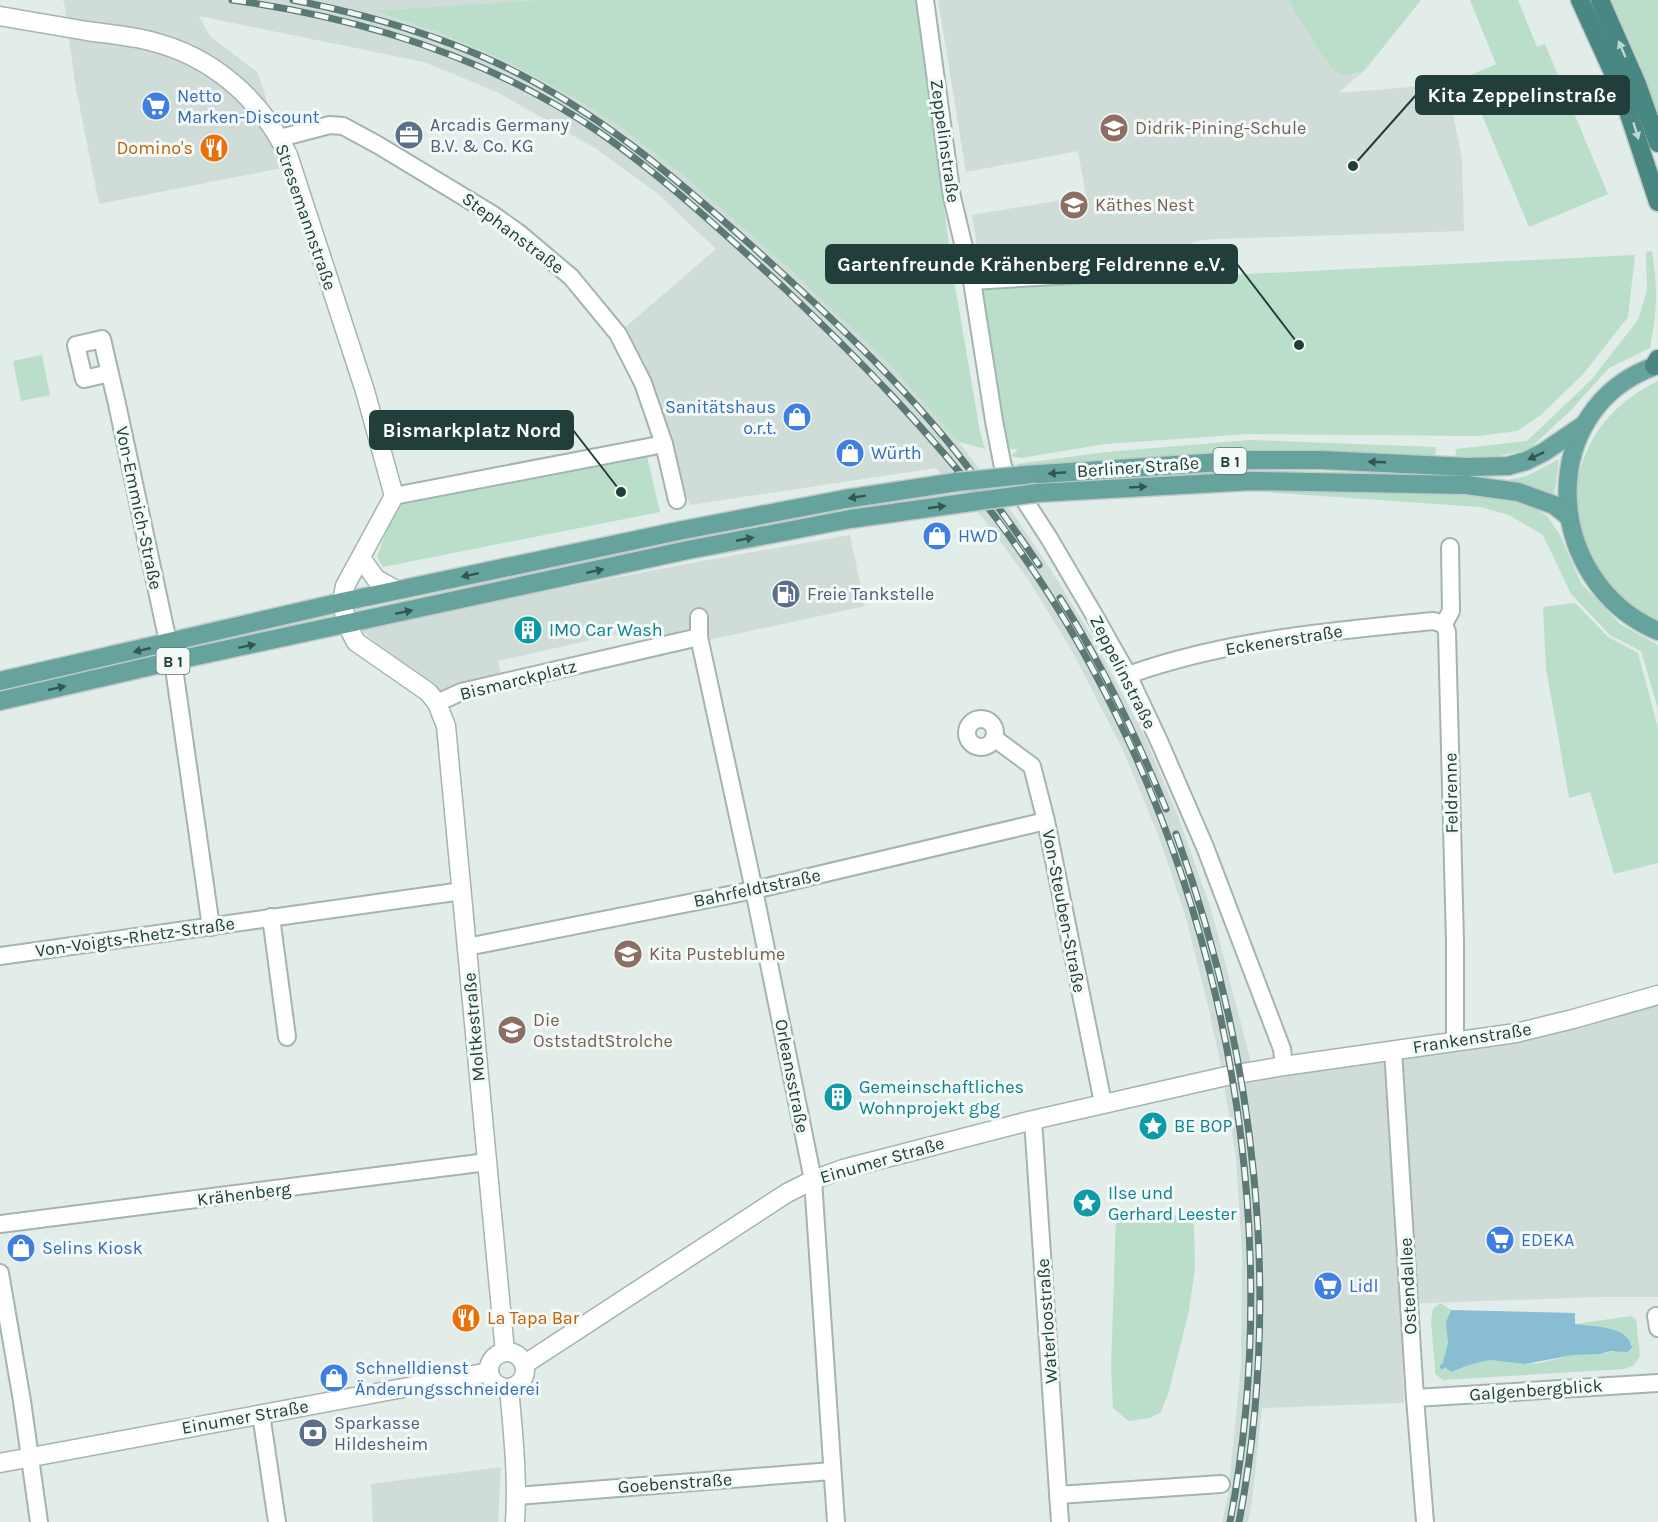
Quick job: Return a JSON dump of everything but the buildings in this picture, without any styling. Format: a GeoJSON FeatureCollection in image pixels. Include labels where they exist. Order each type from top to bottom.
{"type":"FeatureCollection","features":[{"type":"Feature","properties":{"kind":"highway"},"geometry":{"type":"LineString","coordinates":[[1580,0],[1625,100],[1658,202]]}},
{"type":"Feature","properties":{"kind":"highway"},"geometry":{"type":"LineString","coordinates":[[1600,0],[1637,84],[1658,142]]}},
{"type":"Feature","properties":{"kind":"main road"},"geometry":{"type":"LineString","coordinates":[[1657,363],[1620,383],[1604,397],[1585,424],[1571,461],[1568,496],[1569,517],[1581,555],[1590,573],[1616,604],[1658,631]]}},
{"type":"Feature","properties":{"kind":"main road","name":"Berliner Straße"},"geometry":{"type":"LineString","coordinates":[[347,625],[688,550],[850,519],[1037,493],[1252,481],[1436,484],[1526,461],[1544,452],[1585,424]]}},
{"type":"Feature","properties":{"kind":"main road","name":"Berliner Straße"},"geometry":{"type":"LineString","coordinates":[[396,590],[845,499],[957,482],[1025,475],[1251,460],[1321,460],[1436,465],[1554,505],[1569,517]]}},
{"type":"Feature","properties":{"kind":"main road","name":"B 1"},"geometry":{"type":"LineString","coordinates":[[0,701],[342,602],[396,590]]}},
{"type":"Feature","properties":{"kind":"main road","name":"B 1"},"geometry":{"type":"LineString","coordinates":[[0,681],[347,625]]}},
{"type":"Feature","properties":{"kind":"street","name":"Zeppelinstraße"},"geometry":{"type":"LineString","coordinates":[[926,0],[952,197],[972,281],[1003,467],[1066,566],[1128,675],[1159,741],[1205,847],[1282,1049],[1284,1066]]}},
{"type":"Feature","properties":{"kind":"street","name":"Stresemannstraße"},"geometry":{"type":"LineString","coordinates":[[0,16],[150,41],[188,54],[207,64],[237,86],[264,116],[280,138],[291,163],[365,391],[394,496]]}},
{"type":"Feature","properties":{"kind":"street","name":"Stephanstraße"},"geometry":{"type":"LineString","coordinates":[[280,138],[330,125],[343,126],[467,198],[520,234],[571,277],[618,334],[643,383],[664,444]]}},
{"type":"Feature","properties":{"kind":"street"},"geometry":{"type":"LineString","coordinates":[[972,281],[1205,267]]}},
{"type":"Feature","properties":{"kind":"street","name":"Von-Emmich-Straße"},"geometry":{"type":"LineString","coordinates":[[110,373],[171,652],[211,927]]}},
{"type":"Feature","properties":{"kind":"street"},"geometry":{"type":"LineString","coordinates":[[342,602],[345,586],[394,496],[664,444],[677,500]]}},
{"type":"Feature","properties":{"kind":"street","name":"Feldrenne"},"geometry":{"type":"LineString","coordinates":[[1450,547],[1451,611],[1444,624],[1447,632],[1455,942],[1455,1041]]}},
{"type":"Feature","properties":{"kind":"street"},"geometry":{"type":"LineString","coordinates":[[361,558],[376,579],[396,590]]}},
{"type":"Feature","properties":{"kind":"street","name":"Bismarckplatz"},"geometry":{"type":"LineString","coordinates":[[342,602],[347,625],[356,642],[415,681],[437,703],[461,692],[699,637]]}},
{"type":"Feature","properties":{"kind":"street"},"geometry":{"type":"LineString","coordinates":[[699,617],[699,637]]}},
{"type":"Feature","properties":{"kind":"street","name":"Eckenerstraße"},"geometry":{"type":"LineString","coordinates":[[1128,675],[1161,663],[1260,641],[1433,621],[1444,624]]}},
{"type":"Feature","properties":{"kind":"street","name":"Orleansstraße"},"geometry":{"type":"LineString","coordinates":[[699,637],[754,890],[813,1180],[836,1522]]}},
{"type":"Feature","properties":{"kind":"street","name":"Moltkestraße"},"geometry":{"type":"LineString","coordinates":[[437,703],[446,726],[505,1352]]}},
{"type":"Feature","properties":{"kind":"street","name":"Von-Steuben-Straße"},"geometry":{"type":"LineString","coordinates":[[994,738],[1032,766],[1046,820],[1103,1103]]}},
{"type":"Feature","properties":{"kind":"street","name":"Bahrfeldtstraße"},"geometry":{"type":"LineString","coordinates":[[467,947],[754,890],[1046,820]]}},
{"type":"Feature","properties":{"kind":"street","name":"Von-Voigts-Rhetz-Straße"},"geometry":{"type":"LineString","coordinates":[[0,956],[462,891]]}},
{"type":"Feature","properties":{"kind":"street"},"geometry":{"type":"LineString","coordinates":[[271,917],[287,1038]]}},
{"type":"Feature","properties":{"kind":"street","name":"Frankenstraße"},"geometry":{"type":"LineString","coordinates":[[1284,1066],[1533,1029],[1658,995]]}},
{"type":"Feature","properties":{"kind":"street","name":"Ostendallee"},"geometry":{"type":"LineString","coordinates":[[1393,1050],[1425,1522]]}},
{"type":"Feature","properties":{"kind":"street","name":"Einumer Straße"},"geometry":{"type":"LineString","coordinates":[[509,1388],[523,1380],[525,1364],[787,1193],[813,1180],[843,1169],[1103,1103],[1284,1066]]}},
{"type":"Feature","properties":{"kind":"street","name":"Waterloostraße"},"geometry":{"type":"LineString","coordinates":[[1033,1120],[1060,1522]]}},
{"type":"Feature","properties":{"kind":"street","name":"Krähenberg"},"geometry":{"type":"LineString","coordinates":[[0,1224],[487,1162]]}},
{"type":"Feature","properties":{"kind":"street"},"geometry":{"type":"LineString","coordinates":[[0,1273],[39,1522]]}},
{"type":"Feature","properties":{"kind":"street"},"geometry":{"type":"LineString","coordinates":[[515,1522],[517,1496],[515,1443],[509,1388],[494,1383],[489,1372],[494,1357],[505,1352],[510,1351],[519,1356],[525,1364]]}},
{"type":"Feature","properties":{"kind":"street","name":"Einumer Straße"},"geometry":{"type":"LineString","coordinates":[[0,1463],[489,1372]]}},
{"type":"Feature","properties":{"kind":"street","name":"Galgenbergblick"},"geometry":{"type":"LineString","coordinates":[[1415,1398],[1658,1383]]}},
{"type":"Feature","properties":{"kind":"street"},"geometry":{"type":"LineString","coordinates":[[261,1414],[277,1522]]}},
{"type":"Feature","properties":{"kind":"street","name":"Goebenstraße"},"geometry":{"type":"LineString","coordinates":[[517,1496],[832,1471]]}},
{"type":"Feature","properties":{"kind":"street"},"geometry":{"type":"LineString","coordinates":[[1059,1495],[1221,1484]]}},
{"type":"Feature","properties":{"kind":"shaded area"},"geometry":{"type":"Polygon","coordinates":[[[60,0],[538,0],[376,12],[438,32],[505,61],[573,97],[622,128],[684,176],[785,265],[886,361],[959,442],[1014,515],[1049,567],[1094,640],[1146,739],[1179,819],[1211,909],[1252,1066],[1577,1026],[1658,1005],[1658,1297],[1400,1304],[1404,1403],[1262,1408],[1248,1522],[1222,1522],[1228,1496],[1241,1365],[1242,1252],[1236,1158],[1222,1072],[1207,1001],[1185,915],[1171,872],[1123,750],[1073,653],[1028,579],[983,518],[936,468],[690,505],[669,445],[622,330],[716,249],[657,193],[595,148],[497,92],[424,62],[199,16],[210,36],[258,73],[287,167],[99,204],[75,83],[64,1],[60,0]]]}},
{"type":"Feature","properties":{"kind":"shaded area"},"geometry":{"type":"Polygon","coordinates":[[[938,0],[1288,0],[1327,61],[1352,76],[1364,71],[1338,93],[1447,84],[1462,159],[1464,231],[1216,239],[1197,241],[1162,255],[981,269],[972,215],[1086,196],[1078,151],[966,172],[938,0]]]}},
{"type":"Feature","properties":{"kind":"shaded area"},"geometry":{"type":"Polygon","coordinates":[[[850,535],[865,606],[668,649],[662,624],[498,661],[503,688],[462,697],[449,706],[361,630],[407,618],[850,535]]]}},
{"type":"Feature","properties":{"kind":"shaded area"},"geometry":{"type":"Polygon","coordinates":[[[501,1467],[498,1522],[373,1522],[371,1484],[501,1467]]]}},
{"type":"Feature","properties":{"kind":"green space"},"geometry":{"type":"Polygon","coordinates":[[[538,0],[916,0],[953,274],[980,432],[985,449],[959,442],[886,361],[785,265],[684,176],[622,128],[573,97],[505,61],[438,32],[374,11],[538,0]]]}},
{"type":"Feature","properties":{"kind":"green space"},"geometry":{"type":"Polygon","coordinates":[[[1288,0],[1421,0],[1364,71],[1347,75],[1337,72],[1325,59],[1288,0]]]}},
{"type":"Feature","properties":{"kind":"green space"},"geometry":{"type":"Polygon","coordinates":[[[1470,0],[1518,0],[1537,47],[1545,44],[1608,194],[1529,227],[1466,77],[1496,64],[1470,0]]]}},
{"type":"Feature","properties":{"kind":"green space"},"geometry":{"type":"Polygon","coordinates":[[[1609,0],[1658,0],[1658,125],[1609,0]]]}},
{"type":"Feature","properties":{"kind":"green space"},"geometry":{"type":"Polygon","coordinates":[[[1652,251],[1656,300],[1650,348],[1609,368],[1570,411],[1528,450],[1473,461],[1455,460],[1456,449],[1527,441],[1591,380],[1638,320],[1647,290],[1646,252],[1652,251]]]}},
{"type":"Feature","properties":{"kind":"green space"},"geometry":{"type":"Polygon","coordinates":[[[1635,255],[1628,317],[1584,373],[1541,415],[1517,431],[1480,436],[1248,434],[1105,444],[1021,458],[1011,456],[1018,449],[1010,449],[1003,425],[982,287],[1635,255]]]}},
{"type":"Feature","properties":{"kind":"green space"},"geometry":{"type":"Polygon","coordinates":[[[42,355],[50,395],[21,401],[13,361],[42,355]]]}},
{"type":"Feature","properties":{"kind":"green space"},"geometry":{"type":"Polygon","coordinates":[[[1658,381],[1658,622],[1623,602],[1606,585],[1582,538],[1577,507],[1578,484],[1583,462],[1591,442],[1603,423],[1637,393],[1658,381]]]}},
{"type":"Feature","properties":{"kind":"green space"},"geometry":{"type":"Polygon","coordinates":[[[1250,440],[1436,447],[1435,459],[1020,470],[1017,464],[1106,452],[1250,440]]]}},
{"type":"Feature","properties":{"kind":"green space"},"geometry":{"type":"Polygon","coordinates":[[[647,456],[660,512],[383,567],[377,557],[395,506],[647,456]]]}},
{"type":"Feature","properties":{"kind":"green space"},"geometry":{"type":"Polygon","coordinates":[[[1559,459],[1554,498],[1492,483],[1527,476],[1559,459]]]}},
{"type":"Feature","properties":{"kind":"green space"},"geometry":{"type":"Polygon","coordinates":[[[1252,479],[1501,495],[1529,504],[1547,516],[1559,533],[1581,583],[1620,624],[1658,645],[1658,709],[1641,651],[1610,635],[1571,594],[1543,535],[1509,515],[1480,507],[1250,491],[1037,500],[1252,479]]]}},
{"type":"Feature","properties":{"kind":"green space"},"geometry":{"type":"Polygon","coordinates":[[[1575,603],[1608,637],[1638,653],[1658,728],[1658,863],[1614,874],[1590,792],[1569,798],[1546,668],[1543,607],[1575,603]]]}},
{"type":"Feature","properties":{"kind":"green space"},"geometry":{"type":"Polygon","coordinates":[[[1130,1209],[1187,1217],[1194,1225],[1195,1267],[1189,1311],[1168,1394],[1161,1412],[1150,1418],[1129,1421],[1113,1408],[1111,1369],[1116,1216],[1130,1209]]]}},
{"type":"Feature","properties":{"kind":"green space"},"geometry":{"type":"Polygon","coordinates":[[[1440,1303],[1451,1310],[1444,1360],[1453,1372],[1490,1360],[1525,1364],[1573,1355],[1607,1353],[1632,1345],[1628,1338],[1615,1330],[1575,1324],[1631,1316],[1636,1319],[1640,1356],[1634,1365],[1624,1369],[1443,1380],[1435,1374],[1431,1321],[1433,1309],[1440,1303]]]}},
{"type":"Feature","properties":{"kind":"water"},"geometry":{"type":"Polygon","coordinates":[[[1451,1310],[1575,1313],[1575,1324],[1617,1331],[1629,1340],[1632,1348],[1627,1352],[1611,1351],[1600,1354],[1573,1355],[1525,1364],[1490,1360],[1452,1372],[1443,1362],[1448,1343],[1446,1322],[1451,1310]]]}},
{"type":"Feature","properties":{"kind":"railway"},"geometry":{"type":"LineString","coordinates":[[232,0],[329,18],[423,45],[469,62],[514,83],[599,132],[694,207],[784,288],[894,398],[947,457],[996,518],[1069,627],[1130,744],[1179,867],[1216,996],[1240,1128],[1250,1260],[1247,1392],[1230,1522]]}},
{"type":"Feature","properties":{"kind":"railway"},"geometry":{"type":"LineString","coordinates":[[293,0],[398,26],[474,53],[534,82],[601,123],[633,146],[753,247],[882,369],[953,448],[1039,565]]}},
{"type":"Feature","properties":{"kind":"railway"},"geometry":{"type":"LineString","coordinates":[[1060,598],[1118,701],[1166,809]]}},
{"type":"Feature","properties":{"kind":"railway"},"geometry":{"type":"LineString","coordinates":[[1176,834],[1203,917],[1225,1001],[1242,1087],[1254,1174],[1259,1261],[1259,1349],[1252,1436],[1239,1522]]}},
{"type":"Feature","properties":{"kind":"place","name":"Netto Marken-Discount"},"geometry":{"type":"Point","coordinates":[156,106]}},
{"type":"Feature","properties":{"kind":"place","name":"Didrik-Pining-Schule"},"geometry":{"type":"Point","coordinates":[1114,128]}},
{"type":"Feature","properties":{"kind":"place","name":"Arcadis Germany B.V. & Co. KG"},"geometry":{"type":"Point","coordinates":[409,135]}},
{"type":"Feature","properties":{"kind":"place","name":"Domino's"},"geometry":{"type":"Point","coordinates":[214,148]}},
{"type":"Feature","properties":{"kind":"place","name":"Kita Zeppelinstraße"},"geometry":{"type":"Point","coordinates":[1353,166]}},
{"type":"Feature","properties":{"kind":"place","name":"Käthes Nest"},"geometry":{"type":"Point","coordinates":[1074,205]}},
{"type":"Feature","properties":{"kind":"place","name":"Gartenfreunde Krähenberg Feldrenne e.V."},"geometry":{"type":"Point","coordinates":[1299,345]}},
{"type":"Feature","properties":{"kind":"place","name":"Sanitätshaus o.r.t."},"geometry":{"type":"Point","coordinates":[797,417]}},
{"type":"Feature","properties":{"kind":"place","name":"Würth"},"geometry":{"type":"Point","coordinates":[850,453]}},
{"type":"Feature","properties":{"kind":"place","name":"Bismarkplatz Nord"},"geometry":{"type":"Point","coordinates":[621,492]}},
{"type":"Feature","properties":{"kind":"place","name":"HWD"},"geometry":{"type":"Point","coordinates":[937,536]}},
{"type":"Feature","properties":{"kind":"place","name":"Freie Tankstelle"},"geometry":{"type":"Point","coordinates":[786,594]}},
{"type":"Feature","properties":{"kind":"place","name":"IMO Car Wash"},"geometry":{"type":"Point","coordinates":[528,630]}},
{"type":"Feature","properties":{"kind":"place","name":"Kita Pusteblume"},"geometry":{"type":"Point","coordinates":[628,954]}},
{"type":"Feature","properties":{"kind":"place","name":"Die OststadtStrolche"},"geometry":{"type":"Point","coordinates":[512,1030]}},
{"type":"Feature","properties":{"kind":"place","name":"Gemeinschaftliches Wohnprojekt gbg"},"geometry":{"type":"Point","coordinates":[838,1097]}},
{"type":"Feature","properties":{"kind":"place","name":"BE BOP"},"geometry":{"type":"Point","coordinates":[1153,1126]}},
{"type":"Feature","properties":{"kind":"place","name":"Ilse und Gerhard Leester"},"geometry":{"type":"Point","coordinates":[1087,1203]}},
{"type":"Feature","properties":{"kind":"place","name":"EDEKA"},"geometry":{"type":"Point","coordinates":[1500,1240]}},
{"type":"Feature","properties":{"kind":"place","name":"Selins Kiosk"},"geometry":{"type":"Point","coordinates":[21,1248]}},
{"type":"Feature","properties":{"kind":"place","name":"Lidl"},"geometry":{"type":"Point","coordinates":[1328,1286]}},
{"type":"Feature","properties":{"kind":"place","name":"La Tapa Bar"},"geometry":{"type":"Point","coordinates":[466,1318]}},
{"type":"Feature","properties":{"kind":"place","name":"Schnelldienst Änderungsschneiderei"},"geometry":{"type":"Point","coordinates":[334,1378]}},
{"type":"Feature","properties":{"kind":"place","name":"Sparkasse Hildesheim"},"geometry":{"type":"Point","coordinates":[313,1433]}}]}
